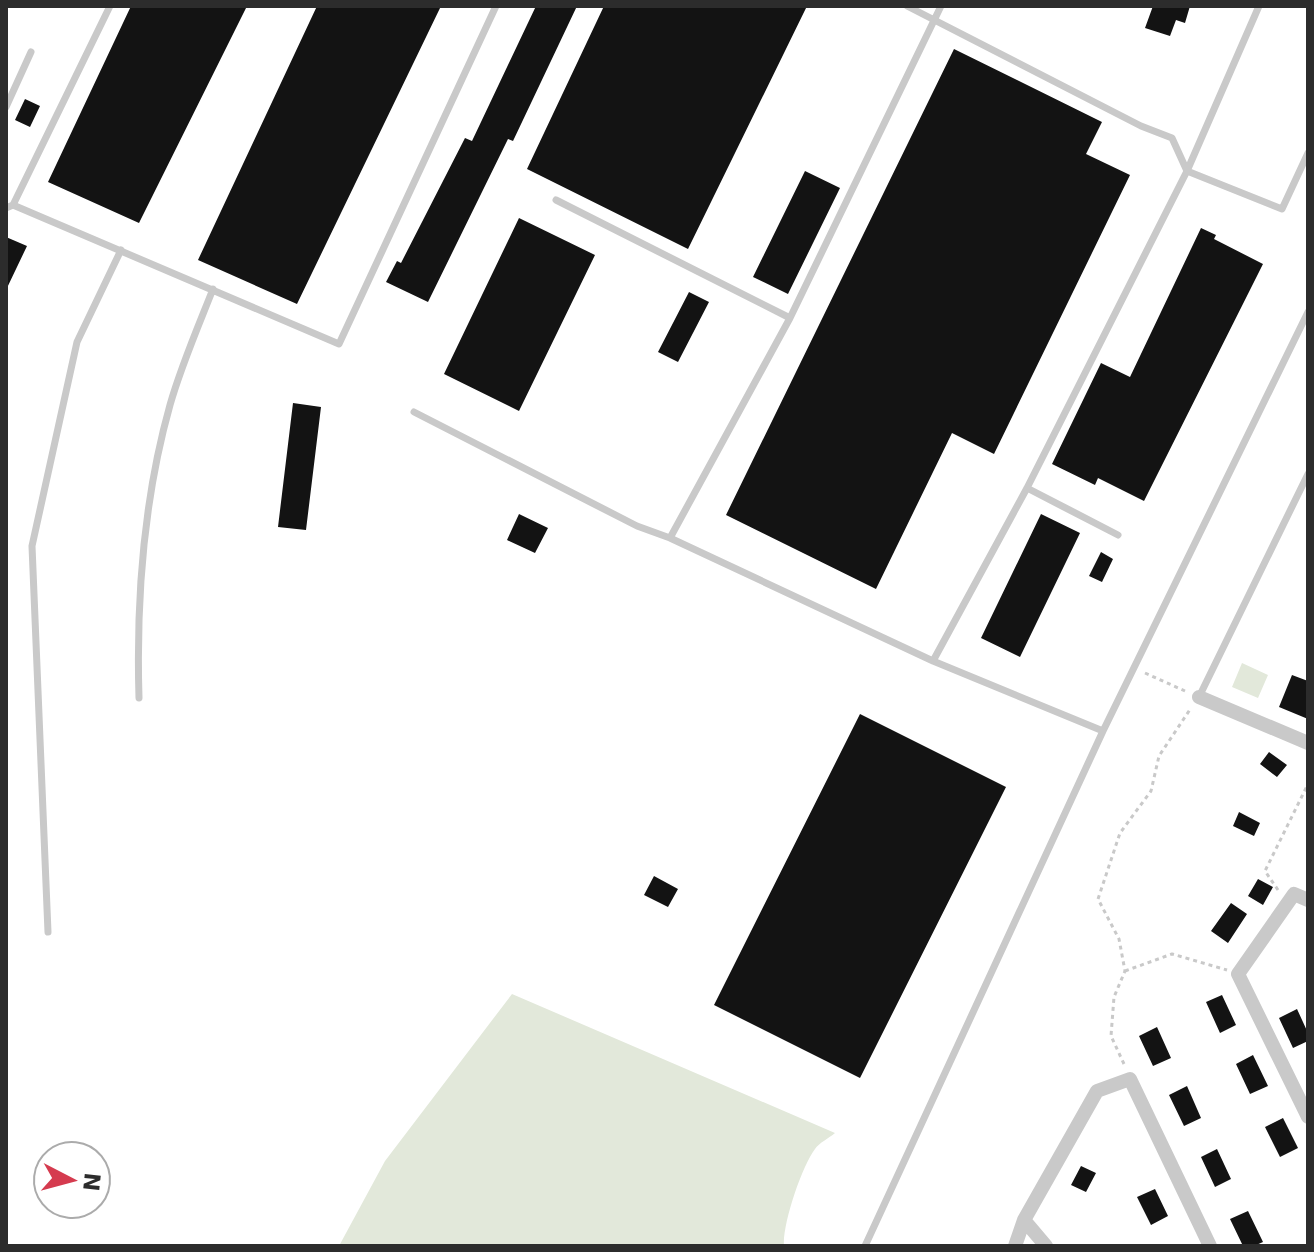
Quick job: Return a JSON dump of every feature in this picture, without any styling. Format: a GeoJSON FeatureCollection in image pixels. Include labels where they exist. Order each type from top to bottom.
{"type":"FeatureCollection","features":[{"type":"Feature","properties":{"kind":"street"},"geometry":{"type":"LineString","coordinates":[[1199,697],[1308,743]]}},
{"type":"Feature","properties":{"kind":"street"},"geometry":{"type":"LineString","coordinates":[[1296,899],[1238,974],[1308,1117]]}},
{"type":"Feature","properties":{"kind":"street"},"geometry":{"type":"LineString","coordinates":[[1015,1246],[1024,1220],[1097,1091],[1130,1079],[1210,1246]]}},
{"type":"Feature","properties":{"kind":"street"},"geometry":{"type":"LineString","coordinates":[[1024,1220],[1046,1246]]}},
{"type":"Feature","properties":{"kind":"lane"},"geometry":{"type":"LineString","coordinates":[[110,6],[9,206],[121,250],[339,344],[496,6]]}},
{"type":"Feature","properties":{"kind":"lane"},"geometry":{"type":"LineString","coordinates":[[907,6],[1141,126],[1172,138],[1187,171],[1282,209],[1308,153]]}},
{"type":"Feature","properties":{"kind":"lane"},"geometry":{"type":"LineString","coordinates":[[670,538],[790,318],[941,6]]}},
{"type":"Feature","properties":{"kind":"lane"},"geometry":{"type":"LineString","coordinates":[[933,661],[1027,488],[1187,171],[1259,6]]}},
{"type":"Feature","properties":{"kind":"lane"},"geometry":{"type":"LineString","coordinates":[[6,107],[31,52]]}},
{"type":"Feature","properties":{"kind":"lane"},"geometry":{"type":"LineString","coordinates":[[556,200],[790,318]]}},
{"type":"Feature","properties":{"kind":"lane"},"geometry":{"type":"LineString","coordinates":[[48,932],[32,546],[77,342],[121,250]]}},
{"type":"Feature","properties":{"kind":"lane"},"geometry":{"type":"LineString","coordinates":[[139,698],[137,622],[144,527],[170,404],[213,289]]}},
{"type":"Feature","properties":{"kind":"lane"},"geometry":{"type":"LineString","coordinates":[[865,1246],[1103,731],[1308,312]]}},
{"type":"Feature","properties":{"kind":"lane"},"geometry":{"type":"LineString","coordinates":[[414,412],[637,526],[670,538],[933,661],[1103,731]]}},
{"type":"Feature","properties":{"kind":"lane"},"geometry":{"type":"LineString","coordinates":[[1199,697],[1308,474]]}},
{"type":"Feature","properties":{"kind":"lane"},"geometry":{"type":"LineString","coordinates":[[1027,488],[1118,535]]}},
{"type":"Feature","properties":{"kind":"path"},"geometry":{"type":"LineString","coordinates":[[1134,668],[1179,689]]}},
{"type":"Feature","properties":{"kind":"path"},"geometry":{"type":"LineString","coordinates":[[1130,1079],[1111,1036],[1114,997],[1125,971],[1119,939],[1098,899],[1120,833],[1151,791],[1159,756],[1199,697]]}},
{"type":"Feature","properties":{"kind":"path"},"geometry":{"type":"LineString","coordinates":[[1296,899],[1265,871],[1308,784]]}},
{"type":"Feature","properties":{"kind":"path"},"geometry":{"type":"LineString","coordinates":[[1125,971],[1172,954],[1238,974]]}},
{"type":"Feature","properties":{"kind":"shaded area"},"geometry":{"type":"Polygon","coordinates":[[[1242,663],[1268,675],[1258,698],[1232,687],[1242,663]]]}},
{"type":"Feature","properties":{"kind":"shaded area"},"geometry":{"type":"Polygon","coordinates":[[[512,994],[835,1133],[817,1147],[804,1168],[790,1211],[784,1246],[339,1246],[385,1161],[512,994]]]}},
{"type":"Feature","properties":{"kind":"building"},"geometry":{"type":"Polygon","coordinates":[[[131,6],[247,6],[139,223],[48,182],[131,6]]]}},
{"type":"Feature","properties":{"kind":"building"},"geometry":{"type":"Polygon","coordinates":[[[317,6],[441,6],[297,304],[198,260],[317,6]]]}},
{"type":"Feature","properties":{"kind":"building"},"geometry":{"type":"Polygon","coordinates":[[[536,6],[577,6],[513,141],[508,139],[428,302],[386,282],[397,261],[401,263],[465,138],[472,141],[536,6]]]}},
{"type":"Feature","properties":{"kind":"building"},"geometry":{"type":"Polygon","coordinates":[[[604,6],[807,6],[688,249],[527,169],[604,6]]]}},
{"type":"Feature","properties":{"kind":"building"},"geometry":{"type":"Polygon","coordinates":[[[1153,6],[1190,6],[1185,23],[1176,20],[1170,36],[1145,28],[1153,6]]]}},
{"type":"Feature","properties":{"kind":"building"},"geometry":{"type":"Polygon","coordinates":[[[954,49],[1102,122],[1086,154],[1130,175],[994,454],[952,433],[876,589],[726,515],[954,49]]]}},
{"type":"Feature","properties":{"kind":"building"},"geometry":{"type":"Polygon","coordinates":[[[25,99],[40,106],[30,127],[15,120],[25,99]]]}},
{"type":"Feature","properties":{"kind":"building"},"geometry":{"type":"Polygon","coordinates":[[[805,171],[840,188],[788,294],[753,277],[805,171]]]}},
{"type":"Feature","properties":{"kind":"building"},"geometry":{"type":"Polygon","coordinates":[[[519,218],[595,255],[519,411],[444,374],[519,218]]]}},
{"type":"Feature","properties":{"kind":"building"},"geometry":{"type":"Polygon","coordinates":[[[1201,228],[1216,235],[1214,239],[1263,264],[1144,501],[1098,478],[1095,485],[1052,464],[1101,363],[1130,377],[1201,228]]]}},
{"type":"Feature","properties":{"kind":"building"},"geometry":{"type":"Polygon","coordinates":[[[6,237],[27,246],[6,290],[6,237]]]}},
{"type":"Feature","properties":{"kind":"building"},"geometry":{"type":"Polygon","coordinates":[[[689,292],[709,302],[678,362],[658,352],[689,292]]]}},
{"type":"Feature","properties":{"kind":"building"},"geometry":{"type":"Polygon","coordinates":[[[293,403],[321,407],[306,530],[278,527],[293,403]]]}},
{"type":"Feature","properties":{"kind":"building"},"geometry":{"type":"Polygon","coordinates":[[[519,514],[548,528],[535,553],[507,540],[519,514]]]}},
{"type":"Feature","properties":{"kind":"building"},"geometry":{"type":"Polygon","coordinates":[[[1041,514],[1080,533],[1020,657],[981,638],[1041,514]]]}},
{"type":"Feature","properties":{"kind":"building"},"geometry":{"type":"Polygon","coordinates":[[[1101,552],[1113,559],[1102,582],[1089,576],[1101,552]]]}},
{"type":"Feature","properties":{"kind":"building"},"geometry":{"type":"Polygon","coordinates":[[[1292,675],[1308,681],[1308,719],[1279,707],[1292,675]]]}},
{"type":"Feature","properties":{"kind":"building"},"geometry":{"type":"Polygon","coordinates":[[[860,714],[1006,787],[860,1078],[714,1005],[860,714]]]}},
{"type":"Feature","properties":{"kind":"building"},"geometry":{"type":"Polygon","coordinates":[[[1269,752],[1287,765],[1277,777],[1260,764],[1269,752]]]}},
{"type":"Feature","properties":{"kind":"building"},"geometry":{"type":"Polygon","coordinates":[[[1239,812],[1260,823],[1254,836],[1233,826],[1239,812]]]}},
{"type":"Feature","properties":{"kind":"building"},"geometry":{"type":"Polygon","coordinates":[[[654,876],[678,889],[668,907],[644,895],[654,876]]]}},
{"type":"Feature","properties":{"kind":"building"},"geometry":{"type":"Polygon","coordinates":[[[1258,879],[1273,887],[1263,905],[1248,896],[1258,879]]]}},
{"type":"Feature","properties":{"kind":"building"},"geometry":{"type":"Polygon","coordinates":[[[1231,903],[1247,914],[1228,943],[1211,931],[1231,903]]]}},
{"type":"Feature","properties":{"kind":"building"},"geometry":{"type":"Polygon","coordinates":[[[1222,995],[1236,1025],[1220,1033],[1206,1002],[1222,995]]]}},
{"type":"Feature","properties":{"kind":"building"},"geometry":{"type":"Polygon","coordinates":[[[1297,1009],[1308,1033],[1308,1041],[1293,1048],[1279,1018],[1297,1009]]]}},
{"type":"Feature","properties":{"kind":"building"},"geometry":{"type":"Polygon","coordinates":[[[1157,1027],[1171,1058],[1153,1066],[1139,1036],[1157,1027]]]}},
{"type":"Feature","properties":{"kind":"building"},"geometry":{"type":"Polygon","coordinates":[[[1253,1055],[1268,1086],[1250,1094],[1236,1064],[1253,1055]]]}},
{"type":"Feature","properties":{"kind":"building"},"geometry":{"type":"Polygon","coordinates":[[[1187,1086],[1201,1118],[1184,1126],[1169,1095],[1187,1086]]]}},
{"type":"Feature","properties":{"kind":"building"},"geometry":{"type":"Polygon","coordinates":[[[1283,1118],[1298,1148],[1280,1157],[1265,1127],[1283,1118]]]}},
{"type":"Feature","properties":{"kind":"building"},"geometry":{"type":"Polygon","coordinates":[[[1217,1149],[1231,1179],[1215,1187],[1201,1157],[1217,1149]]]}},
{"type":"Feature","properties":{"kind":"building"},"geometry":{"type":"Polygon","coordinates":[[[1081,1166],[1096,1173],[1086,1192],[1071,1185],[1081,1166]]]}},
{"type":"Feature","properties":{"kind":"building"},"geometry":{"type":"Polygon","coordinates":[[[1155,1189],[1168,1216],[1151,1225],[1137,1197],[1155,1189]]]}},
{"type":"Feature","properties":{"kind":"building"},"geometry":{"type":"Polygon","coordinates":[[[1248,1211],[1263,1242],[1254,1246],[1243,1246],[1230,1219],[1248,1211]]]}}]}
